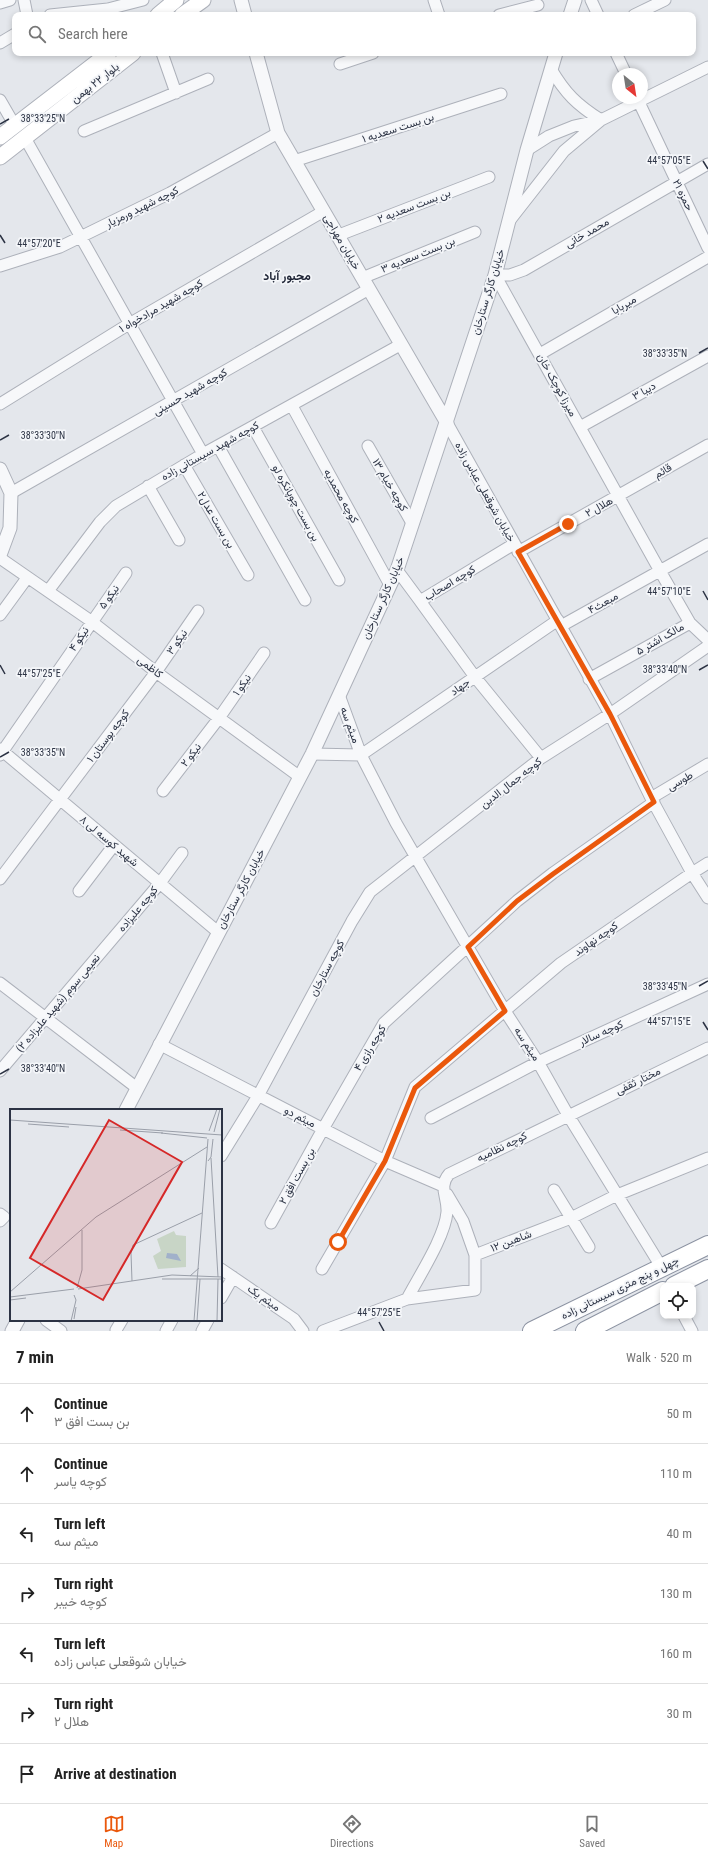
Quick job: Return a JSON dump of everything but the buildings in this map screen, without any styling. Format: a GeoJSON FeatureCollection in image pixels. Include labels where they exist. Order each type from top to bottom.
{"type":"FeatureCollection","features":[{"type":"Feature","properties":{"kind":"highway","name":"چهل و پنج متری سیستانی زاده"},"geometry":{"type":"LineString","coordinates":[[532,1331],[708,1245]]}},
{"type":"Feature","properties":{"kind":"highway","name":"چهل و پنج متری سیستانی زاده"},"geometry":{"type":"LineString","coordinates":[[680,1283],[708,1269]]}},
{"type":"Feature","properties":{"kind":"highway","name":"چهل و پنج متری سیستانی زاده"},"geometry":{"type":"LineString","coordinates":[[585,1331],[660,1293]]}},
{"type":"Feature","properties":{"kind":"main road"},"geometry":{"type":"LineString","coordinates":[[162,12],[176,0]]}},
{"type":"Feature","properties":{"kind":"main road"},"geometry":{"type":"LineString","coordinates":[[186,12],[203,0]]}},
{"type":"Feature","properties":{"kind":"main road","name":"بلوار ۲۲ بهمن"},"geometry":{"type":"LineString","coordinates":[[0,138],[105,56]]}},
{"type":"Feature","properties":{"kind":"main road","name":"بلوار ۲۲ بهمن"},"geometry":{"type":"LineString","coordinates":[[0,158],[129,56]]}},
{"type":"Feature","properties":{"kind":"street"},"geometry":{"type":"LineString","coordinates":[[0,3],[10,0]]}},
{"type":"Feature","properties":{"kind":"street"},"geometry":{"type":"LineString","coordinates":[[24,0],[26,12]]}},
{"type":"Feature","properties":{"kind":"street"},"geometry":{"type":"LineString","coordinates":[[79,12],[108,9],[143,0]]}},
{"type":"Feature","properties":{"kind":"street"},"geometry":{"type":"LineString","coordinates":[[241,0],[244,12]]}},
{"type":"Feature","properties":{"kind":"street"},"geometry":{"type":"LineString","coordinates":[[434,0],[438,12]]}},
{"type":"Feature","properties":{"kind":"street"},"geometry":{"type":"LineString","coordinates":[[571,12],[575,0]]}},
{"type":"Feature","properties":{"kind":"street"},"geometry":{"type":"LineString","coordinates":[[591,0],[597,12]]}},
{"type":"Feature","properties":{"kind":"street"},"geometry":{"type":"LineString","coordinates":[[640,12],[665,0]]}},
{"type":"Feature","properties":{"kind":"street"},"geometry":{"type":"LineString","coordinates":[[511,12],[538,5]]}},
{"type":"Feature","properties":{"kind":"street"},"geometry":{"type":"LineString","coordinates":[[0,43],[12,36]]}},
{"type":"Feature","properties":{"kind":"street"},"geometry":{"type":"LineString","coordinates":[[163,56],[176,93]]}},
{"type":"Feature","properties":{"kind":"street","name":"خیابان مهراجی"},"geometry":{"type":"LineString","coordinates":[[257,56],[278,133],[339,235],[400,345],[447,423]]}},
{"type":"Feature","properties":{"kind":"street"},"geometry":{"type":"LineString","coordinates":[[340,64],[364,56]]}},
{"type":"Feature","properties":{"kind":"street","name":"خیابان کارگر ستارخان"},"geometry":{"type":"LineString","coordinates":[[126,1109],[159,1044],[312,754],[390,585],[447,423],[495,275],[507,223],[527,150],[555,56]]}},
{"type":"Feature","properties":{"kind":"street"},"geometry":{"type":"LineString","coordinates":[[617,56],[623,68]]}},
{"type":"Feature","properties":{"kind":"street"},"geometry":{"type":"LineString","coordinates":[[648,94],[708,66]]}},
{"type":"Feature","properties":{"kind":"street"},"geometry":{"type":"LineString","coordinates":[[551,69],[563,90],[581,108],[601,120]]}},
{"type":"Feature","properties":{"kind":"street"},"geometry":{"type":"LineString","coordinates":[[84,131],[208,79]]}},
{"type":"Feature","properties":{"kind":"street","name":"بن بست سعدیه ۱"},"geometry":{"type":"LineString","coordinates":[[294,161],[502,94]]}},
{"type":"Feature","properties":{"kind":"street"},"geometry":{"type":"LineString","coordinates":[[0,100],[15,126]]}},
{"type":"Feature","properties":{"kind":"street"},"geometry":{"type":"LineString","coordinates":[[507,223],[564,151],[601,120],[629,104]]}},
{"type":"Feature","properties":{"kind":"street","name":"حمزه ۲۱"},"geometry":{"type":"LineString","coordinates":[[640,104],[708,248]]}},
{"type":"Feature","properties":{"kind":"street"},"geometry":{"type":"LineString","coordinates":[[527,150],[549,136],[574,126],[601,120]]}},
{"type":"Feature","properties":{"kind":"street","name":"کوچه شهید ورمزیار"},"geometry":{"type":"LineString","coordinates":[[0,266],[60,247],[170,193],[278,133]]}},
{"type":"Feature","properties":{"kind":"street"},"geometry":{"type":"LineString","coordinates":[[25,138],[203,454]]}},
{"type":"Feature","properties":{"kind":"street","name":"محمد خانی"},"geometry":{"type":"LineString","coordinates":[[495,275],[510,275],[524,270],[676,181],[708,164]]}},
{"type":"Feature","properties":{"kind":"street","name":"بن بست سعدیه ۲"},"geometry":{"type":"LineString","coordinates":[[339,235],[489,177]]}},
{"type":"Feature","properties":{"kind":"street","name":"۱ کوچه شهید مرادخواه"},"geometry":{"type":"LineString","coordinates":[[0,404],[129,324],[324,211]]}},
{"type":"Feature","properties":{"kind":"street","name":"بن بست سعدیه ۳"},"geometry":{"type":"LineString","coordinates":[[365,284],[474,232]]}},
{"type":"Feature","properties":{"kind":"street","name":"میربابا"},"geometry":{"type":"LineString","coordinates":[[540,354],[708,257]]}},
{"type":"Feature","properties":{"kind":"street","name":"میرزا کوچک خان"},"geometry":{"type":"LineString","coordinates":[[495,275],[660,572],[690,623],[708,640]]}},
{"type":"Feature","properties":{"kind":"street","name":"کوچه شهید حسینی"},"geometry":{"type":"LineString","coordinates":[[11,493],[173,402],[365,284]]}},
{"type":"Feature","properties":{"kind":"street","name":"کوچه شهید سیستانی زاده"},"geometry":{"type":"LineString","coordinates":[[48,591],[100,522],[116,506],[203,454],[400,345]]}},
{"type":"Feature","properties":{"kind":"street","name":"دیبا ۳"},"geometry":{"type":"LineString","coordinates":[[580,427],[708,356]]}},
{"type":"Feature","properties":{"kind":"street","name":"کوچه محمدیه"},"geometry":{"type":"LineString","coordinates":[[292,406],[390,585]]}},
{"type":"Feature","properties":{"kind":"street","name":"خیابان شوقعلی عباس زاده"},"geometry":{"type":"LineString","coordinates":[[447,423],[516,548],[560,623],[589,680],[610,714],[653,800],[692,873],[708,898]]}},
{"type":"Feature","properties":{"kind":"street","name":"بن بست چوپانکره لو"},"geometry":{"type":"LineString","coordinates":[[252,427],[339,580]]}},
{"type":"Feature","properties":{"kind":"street","name":"قائم"},"geometry":{"type":"LineString","coordinates":[[617,496],[708,445]]}},
{"type":"Feature","properties":{"kind":"street"},"geometry":{"type":"LineString","coordinates":[[218,446],[305,600]]}},
{"type":"Feature","properties":{"kind":"street","name":"کوچه خیام ۱۳"},"geometry":{"type":"LineString","coordinates":[[368,446],[412,523]]}},
{"type":"Feature","properties":{"kind":"street","name":"بن بست عدل۲"},"geometry":{"type":"LineString","coordinates":[[184,466],[248,575]]}},
{"type":"Feature","properties":{"kind":"street"},"geometry":{"type":"LineString","coordinates":[[0,469],[11,493],[10,528],[0,556]]}},
{"type":"Feature","properties":{"kind":"street"},"geometry":{"type":"LineString","coordinates":[[148,486],[179,540]]}},
{"type":"Feature","properties":{"kind":"street","name":"هلال ۲"},"geometry":{"type":"LineString","coordinates":[[516,548],[617,496]]}},
{"type":"Feature","properties":{"kind":"street","name":"مبعث۴"},"geometry":{"type":"LineString","coordinates":[[560,623],[660,572],[708,544]]}},
{"type":"Feature","properties":{"kind":"street","name":"کوچه اصحاب"},"geometry":{"type":"LineString","coordinates":[[396,570],[420,601],[516,548]]}},
{"type":"Feature","properties":{"kind":"street","name":"کاظمی"},"geometry":{"type":"LineString","coordinates":[[0,556],[27,578],[91,621],[156,672],[300,777]]}},
{"type":"Feature","properties":{"kind":"street","name":"نیکو ۵"},"geometry":{"type":"LineString","coordinates":[[91,621],[126,573]]}},
{"type":"Feature","properties":{"kind":"street"},"geometry":{"type":"LineString","coordinates":[[0,615],[27,578]]}},
{"type":"Feature","properties":{"kind":"street"},"geometry":{"type":"LineString","coordinates":[[420,601],[475,677],[542,758]]}},
{"type":"Feature","properties":{"kind":"street","name":"نیکو ۳"},"geometry":{"type":"LineString","coordinates":[[156,672],[198,612]]}},
{"type":"Feature","properties":{"kind":"street","name":"نیکو ۴"},"geometry":{"type":"LineString","coordinates":[[1,752],[91,621]]}},
{"type":"Feature","properties":{"kind":"street","name":"جهاد"},"geometry":{"type":"LineString","coordinates":[[361,755],[475,677],[560,623]]}},
{"type":"Feature","properties":{"kind":"street","name":"مالک اشتر ۵"},"geometry":{"type":"LineString","coordinates":[[589,680],[690,623]]}},
{"type":"Feature","properties":{"kind":"street","name":"کوچه جمال الدین"},"geometry":{"type":"LineString","coordinates":[[416,857],[542,758],[610,714],[708,646]]}},
{"type":"Feature","properties":{"kind":"street","name":"نیکو ۱"},"geometry":{"type":"LineString","coordinates":[[219,718],[264,653]]}},
{"type":"Feature","properties":{"kind":"street","name":"کوچه بوستان ۱"},"geometry":{"type":"LineString","coordinates":[[0,879],[156,672]]}},
{"type":"Feature","properties":{"kind":"street","name":"میثم سه"},"geometry":{"type":"LineString","coordinates":[[339,695],[361,755],[396,823],[505,1011],[538,1062],[568,1115],[662,1268]]}},
{"type":"Feature","properties":{"kind":"street","name":"نیکو ۲"},"geometry":{"type":"LineString","coordinates":[[163,791],[219,718]]}},
{"type":"Feature","properties":{"kind":"street","name":"شهید کوسه لی ۸"},"geometry":{"type":"LineString","coordinates":[[1,752],[218,932]]}},
{"type":"Feature","properties":{"kind":"street","name":"میثم سه"},"geometry":{"type":"LineString","coordinates":[[312,754],[361,755]]}},
{"type":"Feature","properties":{"kind":"street","name":"طوسی"},"geometry":{"type":"LineString","coordinates":[[468,947],[523,896],[653,800],[708,764]]}},
{"type":"Feature","properties":{"kind":"street"},"geometry":{"type":"LineString","coordinates":[[79,891],[114,845]]}},
{"type":"Feature","properties":{"kind":"street","name":"کوچه علیزاده"},"geometry":{"type":"LineString","coordinates":[[116,935],[160,883],[182,853]]}},
{"type":"Feature","properties":{"kind":"street","name":"کوچه ستارخان"},"geometry":{"type":"LineString","coordinates":[[222,1154],[258,1096],[352,921],[370,892],[416,857]]}},
{"type":"Feature","properties":{"kind":"street","name":"کوچه نهاوند"},"geometry":{"type":"LineString","coordinates":[[322,1269],[385,1161],[415,1088],[562,963],[692,873],[708,864]]}},
{"type":"Feature","properties":{"kind":"street","name":"نعیمی سوم (شهید علیزاده ۲)"},"geometry":{"type":"LineString","coordinates":[[0,1071],[116,935]]}},
{"type":"Feature","properties":{"kind":"street","name":"کوچه رازی ۴"},"geometry":{"type":"LineString","coordinates":[[323,1129],[384,1023],[468,947]]}},
{"type":"Feature","properties":{"kind":"street"},"geometry":{"type":"LineString","coordinates":[[0,983],[137,1088]]}},
{"type":"Feature","properties":{"kind":"street","name":"کوچه سالار"},"geometry":{"type":"LineString","coordinates":[[430,1118],[538,1062],[708,984]]}},
{"type":"Feature","properties":{"kind":"street","name":"میثم دو"},"geometry":{"type":"LineString","coordinates":[[159,1044],[385,1161],[443,1186]]}},
{"type":"Feature","properties":{"kind":"street","name":"مختار ثقفی"},"geometry":{"type":"LineString","coordinates":[[568,1115],[708,1048]]}},
{"type":"Feature","properties":{"kind":"street","name":"کوچه نظامیه"},"geometry":{"type":"LineString","coordinates":[[443,1186],[444,1180],[449,1174],[568,1115]]}},
{"type":"Feature","properties":{"kind":"street","name":"بن بست افق ۲"},"geometry":{"type":"LineString","coordinates":[[271,1223],[323,1129]]}},
{"type":"Feature","properties":{"kind":"street","name":"شاهین ۱۲"},"geometry":{"type":"LineString","coordinates":[[475,1255],[571,1218],[617,1195],[708,1158]]}},
{"type":"Feature","properties":{"kind":"street"},"geometry":{"type":"LineString","coordinates":[[323,1331],[408,1299],[475,1290],[475,1255],[463,1221],[443,1186]]}},
{"type":"Feature","properties":{"kind":"street"},"geometry":{"type":"LineString","coordinates":[[408,1299],[442,1230],[447,1211],[443,1186]]}},
{"type":"Feature","properties":{"kind":"street"},"geometry":{"type":"LineString","coordinates":[[554,1190],[589,1247]]}},
{"type":"Feature","properties":{"kind":"street","name":"میثم یک"},"geometry":{"type":"LineString","coordinates":[[222,1270],[294,1319],[303,1331]]}},
{"type":"Feature","properties":{"kind":"street"},"geometry":{"type":"LineString","coordinates":[[222,1296],[233,1277]]}},
{"type":"Feature","properties":{"kind":"street"},"geometry":{"type":"LineString","coordinates":[[686,1319],[692,1331]]}},
{"type":"Feature","properties":{"kind":"street"},"geometry":{"type":"LineString","coordinates":[[12,1331],[17,1321]]}},
{"type":"Feature","properties":{"kind":"street"},"geometry":{"type":"LineString","coordinates":[[47,1321],[61,1331]]}},
{"type":"Feature","properties":{"kind":"street"},"geometry":{"type":"LineString","coordinates":[[116,1330],[121,1321]]}},
{"type":"Feature","properties":{"kind":"street"},"geometry":{"type":"LineString","coordinates":[[166,1331],[171,1321]]}},
{"type":"Feature","properties":{"kind":"street"},"geometry":{"type":"LineString","coordinates":[[202,1331],[207,1321]]}},
{"type":"Feature","properties":{"kind":"district","name":"مجبور آباد"},"geometry":{"type":"Point","coordinates":[287,276]}},
{"type":"Feature","properties":{"kind":"route"},"geometry":{"type":"LineString","coordinates":[[338,1242],[385,1161],[415,1088],[505,1011],[468,947],[517,901],[654,802],[610,714],[589,680],[558,620],[518,552],[568,524]]}}]}
